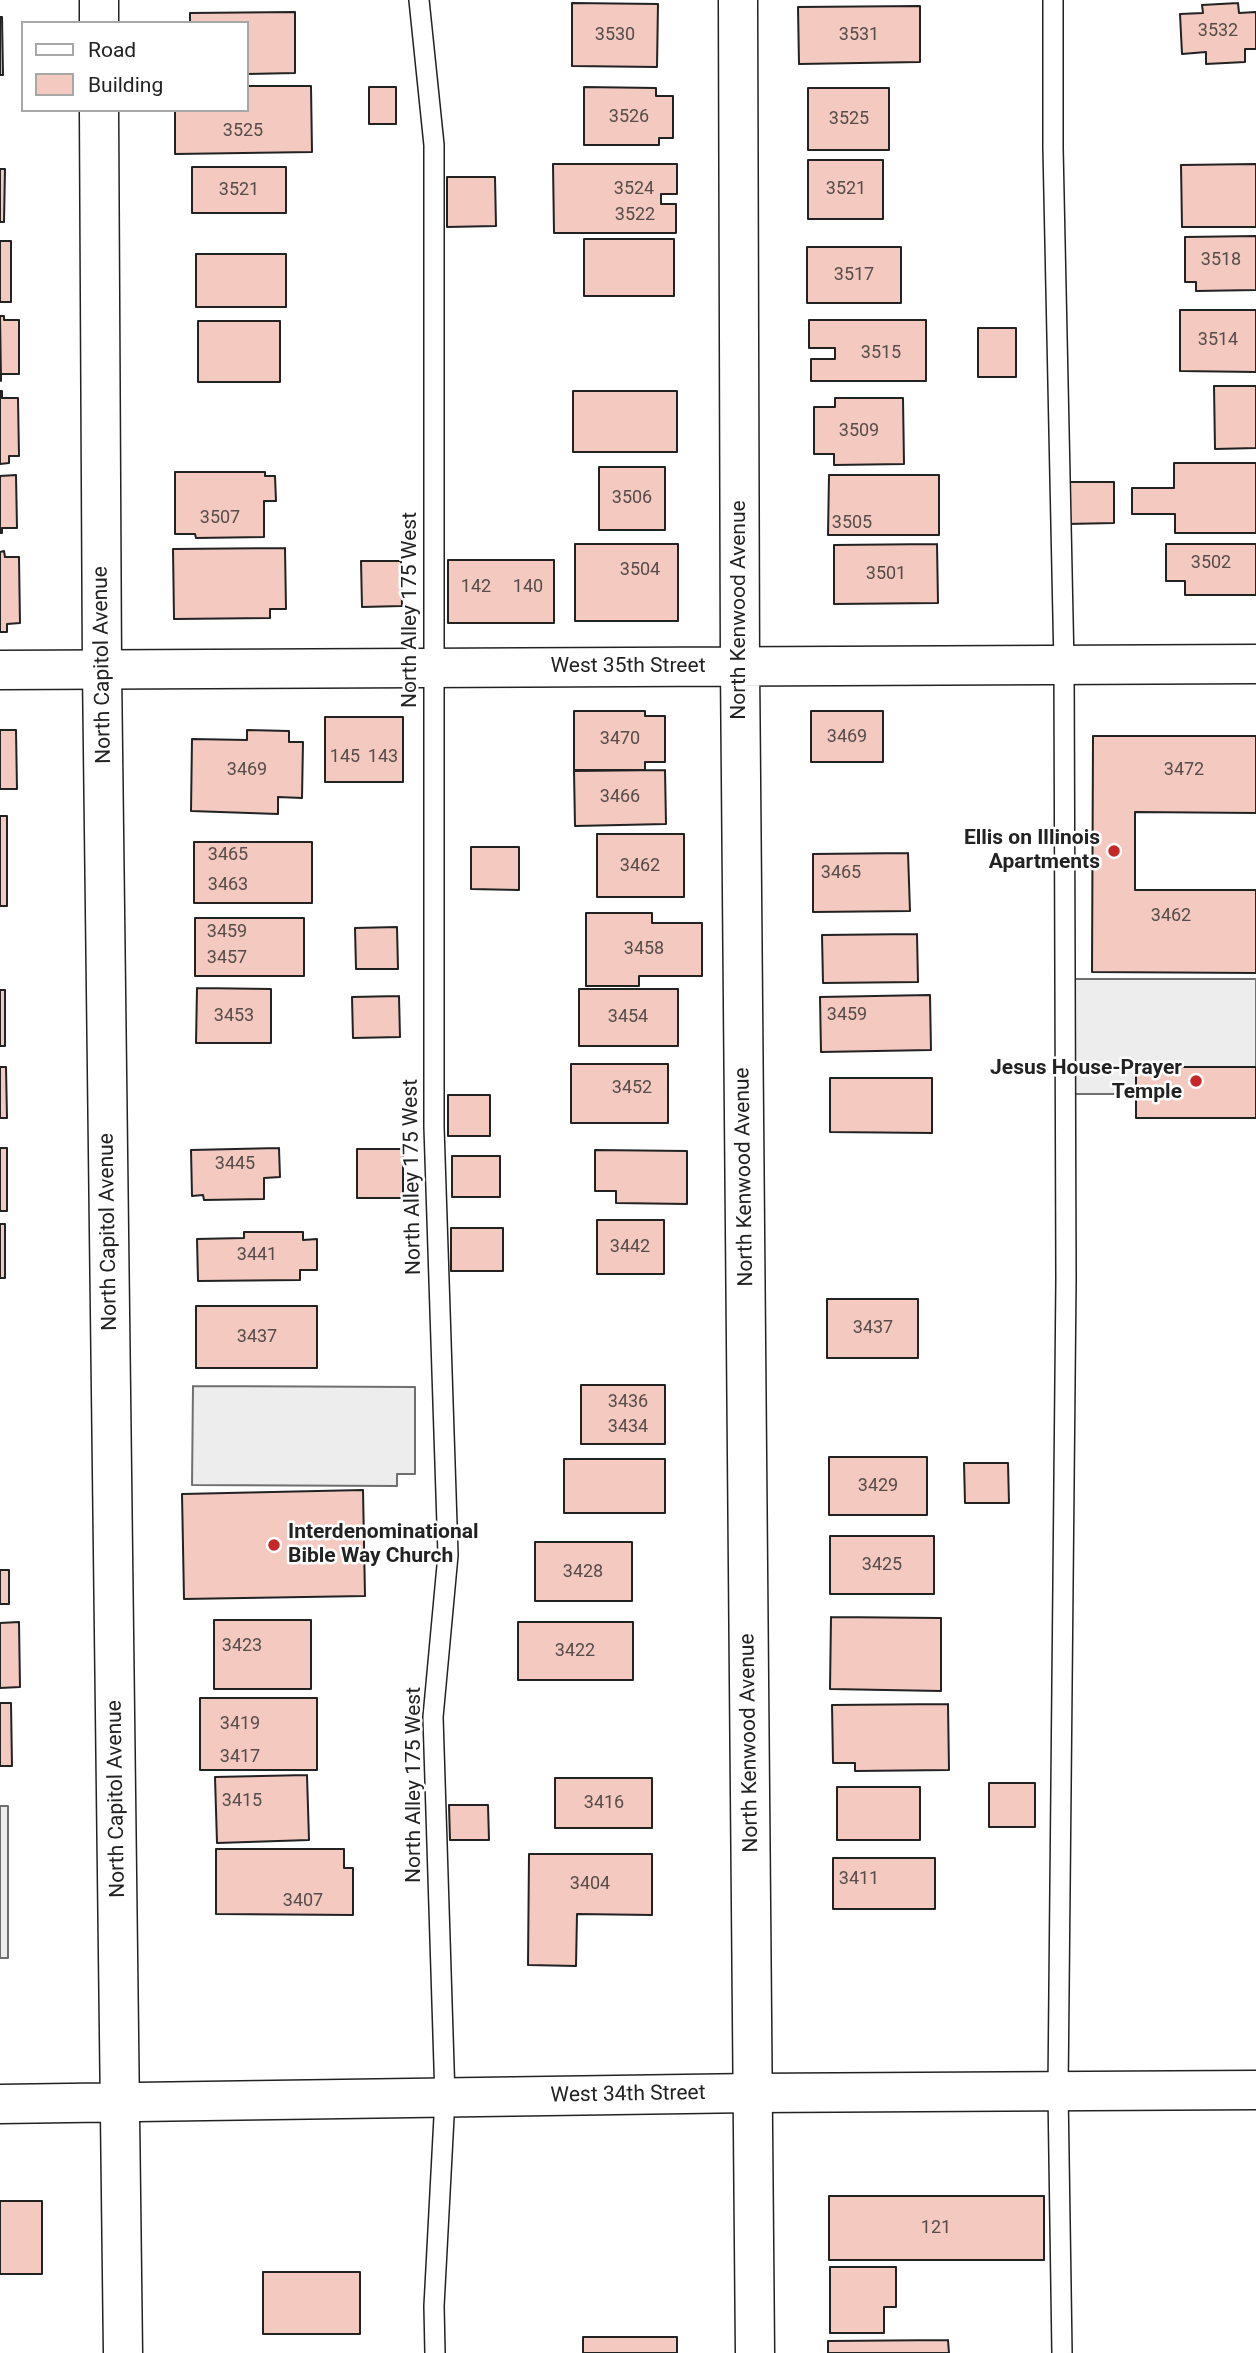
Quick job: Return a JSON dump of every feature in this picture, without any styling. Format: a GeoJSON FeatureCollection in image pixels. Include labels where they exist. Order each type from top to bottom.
{"type":"FeatureCollection","features":[{"type":"Feature","properties":{"kind":"street"},"geometry":{"type":"LineString","coordinates":[[99,0],[99,21]]}},
{"type":"Feature","properties":{"kind":"street","name":"North Kenwood Avenue"},"geometry":{"type":"LineString","coordinates":[[738,0],[740,667],[755,2353]]}},
{"type":"Feature","properties":{"kind":"street","name":"North Capitol Avenue"},"geometry":{"type":"LineString","coordinates":[[99,112],[102,670],[123,2353]]}},
{"type":"Feature","properties":{"kind":"street","name":"West 35th Street"},"geometry":{"type":"LineString","coordinates":[[0,670],[1256,664]]}},
{"type":"Feature","properties":{"kind":"street","name":"West 34th Street"},"geometry":{"type":"LineString","coordinates":[[0,2104],[753,2093],[1256,2090]]}},
{"type":"Feature","properties":{"kind":"lane","name":"North Alley 175 West"},"geometry":{"type":"LineString","coordinates":[[419,0],[434,145],[434,1127],[448,1555],[433,1717],[445,2098],[434,2306],[435,2353]]}},
{"type":"Feature","properties":{"kind":"lane"},"geometry":{"type":"LineString","coordinates":[[1053,0],[1053,162],[1064,665],[1066,1279],[1058,2091],[1062,2353]]}},
{"type":"Feature","properties":{"kind":"shaded area"},"geometry":{"type":"Polygon","coordinates":[[[1072,979],[1256,979],[1256,1067],[1136,1094],[1072,1094],[1072,979]]]}},
{"type":"Feature","properties":{"kind":"shaded area"},"geometry":{"type":"Polygon","coordinates":[[[193,1386],[415,1387],[415,1474],[397,1474],[397,1486],[192,1485],[193,1386]]]}},
{"type":"Feature","properties":{"kind":"shaded area"},"geometry":{"type":"Polygon","coordinates":[[[0,1806],[8,1806],[8,1958],[0,1958],[0,1806]]]}},
{"type":"Feature","properties":{"kind":"building"},"geometry":{"type":"Polygon","coordinates":[[[572,3],[658,4],[657,67],[572,66],[572,3]]]}},
{"type":"Feature","properties":{"kind":"building"},"geometry":{"type":"Polygon","coordinates":[[[1238,3],[1239,13],[1256,12],[1256,49],[1245,49],[1245,62],[1206,64],[1206,52],[1182,54],[1180,14],[1203,13],[1202,5],[1238,3]]]}},
{"type":"Feature","properties":{"kind":"building"},"geometry":{"type":"Polygon","coordinates":[[[920,6],[920,62],[799,64],[798,7],[920,6]]]}},
{"type":"Feature","properties":{"kind":"building"},"geometry":{"type":"Polygon","coordinates":[[[295,12],[295,73],[248,74],[248,21],[190,21],[190,13],[295,12]]]}},
{"type":"Feature","properties":{"kind":"building"},"geometry":{"type":"Polygon","coordinates":[[[2,17],[3,75],[0,75],[2,17]]]}},
{"type":"Feature","properties":{"kind":"building"},"geometry":{"type":"Polygon","coordinates":[[[248,86],[311,86],[312,152],[175,154],[175,112],[248,112],[248,86]]]}},
{"type":"Feature","properties":{"kind":"building"},"geometry":{"type":"Polygon","coordinates":[[[369,87],[396,87],[396,124],[369,124],[369,87]]]}},
{"type":"Feature","properties":{"kind":"building"},"geometry":{"type":"Polygon","coordinates":[[[584,87],[656,88],[656,96],[673,96],[673,138],[659,138],[659,145],[584,145],[584,87]]]}},
{"type":"Feature","properties":{"kind":"building"},"geometry":{"type":"Polygon","coordinates":[[[808,88],[889,88],[889,150],[808,150],[808,88]]]}},
{"type":"Feature","properties":{"kind":"building"},"geometry":{"type":"Polygon","coordinates":[[[808,160],[883,160],[883,219],[808,219],[808,160]]]}},
{"type":"Feature","properties":{"kind":"building"},"geometry":{"type":"Polygon","coordinates":[[[553,164],[677,164],[677,194],[661,194],[661,204],[676,204],[676,233],[554,233],[553,164]]]}},
{"type":"Feature","properties":{"kind":"building"},"geometry":{"type":"Polygon","coordinates":[[[1256,164],[1256,227],[1182,227],[1181,165],[1256,164]]]}},
{"type":"Feature","properties":{"kind":"building"},"geometry":{"type":"Polygon","coordinates":[[[192,167],[286,167],[286,213],[192,213],[192,167]]]}},
{"type":"Feature","properties":{"kind":"building"},"geometry":{"type":"Polygon","coordinates":[[[0,169],[5,169],[4,222],[0,222],[0,169]]]}},
{"type":"Feature","properties":{"kind":"building"},"geometry":{"type":"Polygon","coordinates":[[[447,177],[495,177],[496,226],[447,227],[447,177]]]}},
{"type":"Feature","properties":{"kind":"building"},"geometry":{"type":"Polygon","coordinates":[[[1256,236],[1256,290],[1196,291],[1196,282],[1185,282],[1185,237],[1256,236]]]}},
{"type":"Feature","properties":{"kind":"building"},"geometry":{"type":"Polygon","coordinates":[[[584,239],[674,239],[674,296],[584,296],[584,239]]]}},
{"type":"Feature","properties":{"kind":"building"},"geometry":{"type":"Polygon","coordinates":[[[0,241],[11,241],[11,302],[0,302],[0,241]]]}},
{"type":"Feature","properties":{"kind":"building"},"geometry":{"type":"Polygon","coordinates":[[[807,247],[901,247],[901,303],[807,303],[807,247]]]}},
{"type":"Feature","properties":{"kind":"building"},"geometry":{"type":"Polygon","coordinates":[[[196,254],[286,254],[286,307],[196,307],[196,254]]]}},
{"type":"Feature","properties":{"kind":"building"},"geometry":{"type":"Polygon","coordinates":[[[1180,310],[1256,310],[1256,372],[1180,371],[1180,310]]]}},
{"type":"Feature","properties":{"kind":"building"},"geometry":{"type":"Polygon","coordinates":[[[0,316],[4,316],[4,320],[19,320],[19,374],[1,374],[1,381],[0,316]]]}},
{"type":"Feature","properties":{"kind":"building"},"geometry":{"type":"Polygon","coordinates":[[[809,320],[926,320],[926,381],[811,381],[811,359],[835,359],[835,348],[809,348],[809,320]]]}},
{"type":"Feature","properties":{"kind":"building"},"geometry":{"type":"Polygon","coordinates":[[[198,321],[280,321],[280,382],[198,382],[198,321]]]}},
{"type":"Feature","properties":{"kind":"building"},"geometry":{"type":"Polygon","coordinates":[[[978,328],[1016,328],[1016,377],[978,377],[978,328]]]}},
{"type":"Feature","properties":{"kind":"building"},"geometry":{"type":"Polygon","coordinates":[[[1214,386],[1256,386],[1256,448],[1215,449],[1214,386]]]}},
{"type":"Feature","properties":{"kind":"building"},"geometry":{"type":"Polygon","coordinates":[[[0,391],[2,398],[18,398],[19,456],[9,456],[9,463],[0,464],[0,391]]]}},
{"type":"Feature","properties":{"kind":"building"},"geometry":{"type":"Polygon","coordinates":[[[573,391],[677,391],[677,452],[573,452],[573,391]]]}},
{"type":"Feature","properties":{"kind":"building"},"geometry":{"type":"Polygon","coordinates":[[[835,398],[903,398],[904,464],[834,465],[834,454],[814,454],[814,407],[835,407],[835,398]]]}},
{"type":"Feature","properties":{"kind":"building"},"geometry":{"type":"Polygon","coordinates":[[[1174,463],[1256,463],[1256,533],[1175,533],[1175,514],[1132,514],[1132,488],[1174,488],[1174,463]]]}},
{"type":"Feature","properties":{"kind":"building"},"geometry":{"type":"Polygon","coordinates":[[[599,467],[665,467],[665,530],[599,530],[599,467]]]}},
{"type":"Feature","properties":{"kind":"building"},"geometry":{"type":"Polygon","coordinates":[[[175,472],[265,472],[265,476],[275,476],[276,501],[264,501],[264,537],[196,538],[195,534],[175,534],[175,472]]]}},
{"type":"Feature","properties":{"kind":"building"},"geometry":{"type":"Polygon","coordinates":[[[16,475],[17,528],[2,528],[0,533],[0,476],[16,475]]]}},
{"type":"Feature","properties":{"kind":"building"},"geometry":{"type":"Polygon","coordinates":[[[829,475],[939,475],[939,535],[828,535],[829,475]]]}},
{"type":"Feature","properties":{"kind":"building"},"geometry":{"type":"Polygon","coordinates":[[[1067,482],[1114,482],[1114,523],[1067,524],[1067,482]]]}},
{"type":"Feature","properties":{"kind":"building"},"geometry":{"type":"Polygon","coordinates":[[[575,544],[678,544],[678,621],[575,621],[575,544]]]}},
{"type":"Feature","properties":{"kind":"building"},"geometry":{"type":"Polygon","coordinates":[[[937,544],[938,603],[834,604],[834,545],[937,544]]]}},
{"type":"Feature","properties":{"kind":"building"},"geometry":{"type":"Polygon","coordinates":[[[1166,544],[1256,544],[1256,595],[1185,595],[1185,581],[1166,581],[1166,544]]]}},
{"type":"Feature","properties":{"kind":"building"},"geometry":{"type":"Polygon","coordinates":[[[285,548],[286,609],[270,609],[270,618],[174,619],[173,549],[285,548]]]}},
{"type":"Feature","properties":{"kind":"building"},"geometry":{"type":"Polygon","coordinates":[[[4,551],[5,557],[19,557],[20,623],[7,624],[7,632],[0,632],[0,552],[4,551]]]}},
{"type":"Feature","properties":{"kind":"building"},"geometry":{"type":"Polygon","coordinates":[[[448,560],[554,560],[554,623],[448,623],[448,560]]]}},
{"type":"Feature","properties":{"kind":"building"},"geometry":{"type":"Polygon","coordinates":[[[361,561],[401,561],[402,606],[362,607],[361,561]]]}},
{"type":"Feature","properties":{"kind":"building"},"geometry":{"type":"Polygon","coordinates":[[[574,711],[645,711],[645,716],[665,716],[665,762],[645,762],[645,770],[574,770],[574,711]]]}},
{"type":"Feature","properties":{"kind":"building"},"geometry":{"type":"Polygon","coordinates":[[[811,711],[883,711],[883,762],[811,762],[811,711]]]}},
{"type":"Feature","properties":{"kind":"building"},"geometry":{"type":"Polygon","coordinates":[[[325,717],[403,717],[403,782],[325,782],[325,717]]]}},
{"type":"Feature","properties":{"kind":"building"},"geometry":{"type":"Polygon","coordinates":[[[0,730],[16,730],[17,789],[0,789],[0,730]]]}},
{"type":"Feature","properties":{"kind":"building"},"geometry":{"type":"Polygon","coordinates":[[[247,730],[289,731],[289,742],[303,742],[302,798],[278,797],[278,814],[191,811],[192,739],[247,740],[247,730]]]}},
{"type":"Feature","properties":{"kind":"building","name":"Ellis on Illinois Apartments"},"geometry":{"type":"Polygon","coordinates":[[[1093,736],[1256,736],[1256,813],[1135,812],[1135,890],[1256,890],[1256,973],[1092,972],[1093,736]]]}},
{"type":"Feature","properties":{"kind":"building"},"geometry":{"type":"Polygon","coordinates":[[[665,770],[666,824],[575,826],[574,771],[665,770]]]}},
{"type":"Feature","properties":{"kind":"building"},"geometry":{"type":"Polygon","coordinates":[[[0,816],[7,816],[7,906],[0,906],[0,816]]]}},
{"type":"Feature","properties":{"kind":"building"},"geometry":{"type":"Polygon","coordinates":[[[597,834],[684,834],[684,897],[597,897],[597,834]]]}},
{"type":"Feature","properties":{"kind":"building"},"geometry":{"type":"Polygon","coordinates":[[[194,842],[312,842],[312,903],[194,903],[194,842]]]}},
{"type":"Feature","properties":{"kind":"building"},"geometry":{"type":"Polygon","coordinates":[[[471,847],[519,847],[519,890],[471,889],[471,847]]]}},
{"type":"Feature","properties":{"kind":"building"},"geometry":{"type":"Polygon","coordinates":[[[908,853],[910,911],[813,912],[813,854],[908,853]]]}},
{"type":"Feature","properties":{"kind":"building"},"geometry":{"type":"Polygon","coordinates":[[[586,913],[652,913],[652,923],[702,923],[702,976],[639,976],[639,986],[586,986],[586,913]]]}},
{"type":"Feature","properties":{"kind":"building"},"geometry":{"type":"Polygon","coordinates":[[[195,918],[304,918],[304,976],[195,976],[195,918]]]}},
{"type":"Feature","properties":{"kind":"building"},"geometry":{"type":"Polygon","coordinates":[[[397,927],[398,969],[356,969],[355,928],[397,927]]]}},
{"type":"Feature","properties":{"kind":"building"},"geometry":{"type":"Polygon","coordinates":[[[917,934],[918,982],[823,983],[822,935],[917,934]]]}},
{"type":"Feature","properties":{"kind":"building"},"geometry":{"type":"Polygon","coordinates":[[[197,988],[271,989],[271,1043],[196,1043],[197,988]]]}},
{"type":"Feature","properties":{"kind":"building"},"geometry":{"type":"Polygon","coordinates":[[[579,989],[678,989],[678,1046],[579,1046],[579,989]]]}},
{"type":"Feature","properties":{"kind":"building"},"geometry":{"type":"Polygon","coordinates":[[[0,990],[5,990],[5,1046],[0,1046],[0,990]]]}},
{"type":"Feature","properties":{"kind":"building"},"geometry":{"type":"Polygon","coordinates":[[[930,995],[931,1050],[821,1052],[820,997],[930,995]]]}},
{"type":"Feature","properties":{"kind":"building"},"geometry":{"type":"Polygon","coordinates":[[[399,996],[400,1037],[353,1038],[352,997],[399,996]]]}},
{"type":"Feature","properties":{"kind":"building"},"geometry":{"type":"Polygon","coordinates":[[[571,1064],[668,1064],[668,1123],[571,1123],[571,1064]]]}},
{"type":"Feature","properties":{"kind":"building"},"geometry":{"type":"Polygon","coordinates":[[[0,1067],[6,1067],[7,1118],[0,1118],[0,1067]]]}},
{"type":"Feature","properties":{"kind":"building","name":"Jesus House-Prayer Temple"},"geometry":{"type":"Polygon","coordinates":[[[1136,1067],[1256,1067],[1256,1118],[1136,1118],[1136,1067]]]}},
{"type":"Feature","properties":{"kind":"building"},"geometry":{"type":"Polygon","coordinates":[[[830,1078],[932,1078],[932,1133],[830,1132],[830,1078]]]}},
{"type":"Feature","properties":{"kind":"building"},"geometry":{"type":"Polygon","coordinates":[[[448,1095],[490,1095],[490,1136],[448,1136],[448,1095]]]}},
{"type":"Feature","properties":{"kind":"building"},"geometry":{"type":"Polygon","coordinates":[[[0,1148],[7,1148],[7,1211],[0,1211],[0,1148]]]}},
{"type":"Feature","properties":{"kind":"building"},"geometry":{"type":"Polygon","coordinates":[[[279,1148],[280,1177],[264,1178],[264,1199],[204,1200],[203,1195],[192,1196],[191,1150],[279,1148]]]}},
{"type":"Feature","properties":{"kind":"building"},"geometry":{"type":"Polygon","coordinates":[[[357,1149],[403,1149],[403,1198],[357,1198],[357,1149]]]}},
{"type":"Feature","properties":{"kind":"building"},"geometry":{"type":"Polygon","coordinates":[[[595,1150],[687,1151],[687,1204],[616,1203],[616,1191],[595,1191],[595,1150]]]}},
{"type":"Feature","properties":{"kind":"building"},"geometry":{"type":"Polygon","coordinates":[[[452,1156],[500,1156],[500,1197],[452,1197],[452,1156]]]}},
{"type":"Feature","properties":{"kind":"building"},"geometry":{"type":"Polygon","coordinates":[[[597,1220],[664,1220],[664,1274],[597,1274],[597,1220]]]}},
{"type":"Feature","properties":{"kind":"building"},"geometry":{"type":"Polygon","coordinates":[[[0,1224],[5,1224],[5,1278],[0,1278],[0,1224]]]}},
{"type":"Feature","properties":{"kind":"building"},"geometry":{"type":"Polygon","coordinates":[[[451,1228],[503,1228],[503,1271],[451,1271],[451,1228]]]}},
{"type":"Feature","properties":{"kind":"building"},"geometry":{"type":"Polygon","coordinates":[[[244,1232],[303,1232],[303,1240],[317,1239],[317,1270],[300,1270],[300,1280],[198,1281],[197,1239],[244,1238],[244,1232]]]}},
{"type":"Feature","properties":{"kind":"building"},"geometry":{"type":"Polygon","coordinates":[[[827,1299],[918,1299],[918,1358],[827,1358],[827,1299]]]}},
{"type":"Feature","properties":{"kind":"building"},"geometry":{"type":"Polygon","coordinates":[[[196,1306],[317,1306],[317,1368],[196,1368],[196,1306]]]}},
{"type":"Feature","properties":{"kind":"building"},"geometry":{"type":"Polygon","coordinates":[[[581,1385],[665,1385],[665,1444],[581,1444],[581,1385]]]}},
{"type":"Feature","properties":{"kind":"building"},"geometry":{"type":"Polygon","coordinates":[[[829,1457],[927,1457],[927,1515],[829,1515],[829,1457]]]}},
{"type":"Feature","properties":{"kind":"building"},"geometry":{"type":"Polygon","coordinates":[[[564,1459],[665,1459],[665,1513],[564,1513],[564,1459]]]}},
{"type":"Feature","properties":{"kind":"building"},"geometry":{"type":"Polygon","coordinates":[[[964,1463],[1008,1463],[1009,1503],[965,1503],[964,1463]]]}},
{"type":"Feature","properties":{"kind":"building","name":"Interdenominational Bible Way Church"},"geometry":{"type":"Polygon","coordinates":[[[363,1490],[365,1596],[184,1599],[182,1494],[363,1490]]]}},
{"type":"Feature","properties":{"kind":"building"},"geometry":{"type":"Polygon","coordinates":[[[830,1536],[934,1536],[934,1594],[830,1594],[830,1536]]]}},
{"type":"Feature","properties":{"kind":"building"},"geometry":{"type":"Polygon","coordinates":[[[535,1542],[632,1542],[632,1601],[535,1601],[535,1542]]]}},
{"type":"Feature","properties":{"kind":"building"},"geometry":{"type":"Polygon","coordinates":[[[0,1570],[9,1570],[9,1604],[0,1604],[0,1570]]]}},
{"type":"Feature","properties":{"kind":"building"},"geometry":{"type":"Polygon","coordinates":[[[831,1617],[941,1618],[941,1691],[830,1689],[831,1617]]]}},
{"type":"Feature","properties":{"kind":"building"},"geometry":{"type":"Polygon","coordinates":[[[214,1620],[311,1620],[311,1689],[214,1689],[214,1620]]]}},
{"type":"Feature","properties":{"kind":"building"},"geometry":{"type":"Polygon","coordinates":[[[19,1622],[20,1687],[0,1688],[0,1623],[19,1622]]]}},
{"type":"Feature","properties":{"kind":"building"},"geometry":{"type":"Polygon","coordinates":[[[518,1622],[633,1622],[633,1680],[518,1680],[518,1622]]]}},
{"type":"Feature","properties":{"kind":"building"},"geometry":{"type":"Polygon","coordinates":[[[200,1698],[317,1698],[317,1770],[200,1770],[200,1698]]]}},
{"type":"Feature","properties":{"kind":"building"},"geometry":{"type":"Polygon","coordinates":[[[0,1703],[11,1703],[12,1766],[0,1766],[0,1703]]]}},
{"type":"Feature","properties":{"kind":"building"},"geometry":{"type":"Polygon","coordinates":[[[948,1704],[949,1770],[855,1771],[855,1763],[833,1763],[832,1705],[948,1704]]]}},
{"type":"Feature","properties":{"kind":"building"},"geometry":{"type":"Polygon","coordinates":[[[307,1775],[309,1840],[217,1843],[215,1777],[307,1775]]]}},
{"type":"Feature","properties":{"kind":"building"},"geometry":{"type":"Polygon","coordinates":[[[555,1778],[652,1778],[652,1828],[555,1828],[555,1778]]]}},
{"type":"Feature","properties":{"kind":"building"},"geometry":{"type":"Polygon","coordinates":[[[989,1783],[1035,1783],[1035,1827],[989,1827],[989,1783]]]}},
{"type":"Feature","properties":{"kind":"building"},"geometry":{"type":"Polygon","coordinates":[[[837,1787],[920,1787],[920,1840],[837,1840],[837,1787]]]}},
{"type":"Feature","properties":{"kind":"building"},"geometry":{"type":"Polygon","coordinates":[[[449,1805],[488,1805],[489,1840],[450,1840],[449,1805]]]}},
{"type":"Feature","properties":{"kind":"building"},"geometry":{"type":"Polygon","coordinates":[[[216,1849],[344,1849],[344,1868],[353,1868],[353,1915],[216,1914],[216,1849]]]}},
{"type":"Feature","properties":{"kind":"building"},"geometry":{"type":"Polygon","coordinates":[[[529,1854],[652,1854],[652,1915],[577,1914],[576,1966],[528,1965],[529,1854]]]}},
{"type":"Feature","properties":{"kind":"building"},"geometry":{"type":"Polygon","coordinates":[[[833,1858],[935,1858],[935,1909],[833,1909],[833,1858]]]}},
{"type":"Feature","properties":{"kind":"building"},"geometry":{"type":"Polygon","coordinates":[[[829,2196],[1044,2196],[1044,2260],[829,2260],[829,2196]]]}},
{"type":"Feature","properties":{"kind":"building"},"geometry":{"type":"Polygon","coordinates":[[[0,2201],[42,2201],[42,2274],[0,2274],[0,2201]]]}},
{"type":"Feature","properties":{"kind":"building"},"geometry":{"type":"Polygon","coordinates":[[[830,2267],[896,2267],[896,2307],[884,2307],[884,2333],[830,2333],[830,2267]]]}},
{"type":"Feature","properties":{"kind":"building"},"geometry":{"type":"Polygon","coordinates":[[[263,2272],[360,2272],[360,2334],[263,2334],[263,2272]]]}},
{"type":"Feature","properties":{"kind":"building"},"geometry":{"type":"Polygon","coordinates":[[[583,2337],[677,2337],[677,2353],[583,2353],[583,2337]]]}},
{"type":"Feature","properties":{"kind":"building"},"geometry":{"type":"Polygon","coordinates":[[[948,2340],[949,2353],[828,2353],[828,2341],[948,2340]]]}},
{"type":"Feature","properties":{"kind":"place","name":"Ellis on Illinois Apartments"},"geometry":{"type":"Point","coordinates":[1114,851]}},
{"type":"Feature","properties":{"kind":"place","name":"Jesus House-Prayer Temple"},"geometry":{"type":"Point","coordinates":[1196,1081]}},
{"type":"Feature","properties":{"kind":"place","name":"Interdenominational Bible Way Church"},"geometry":{"type":"Point","coordinates":[274,1545]}}]}
